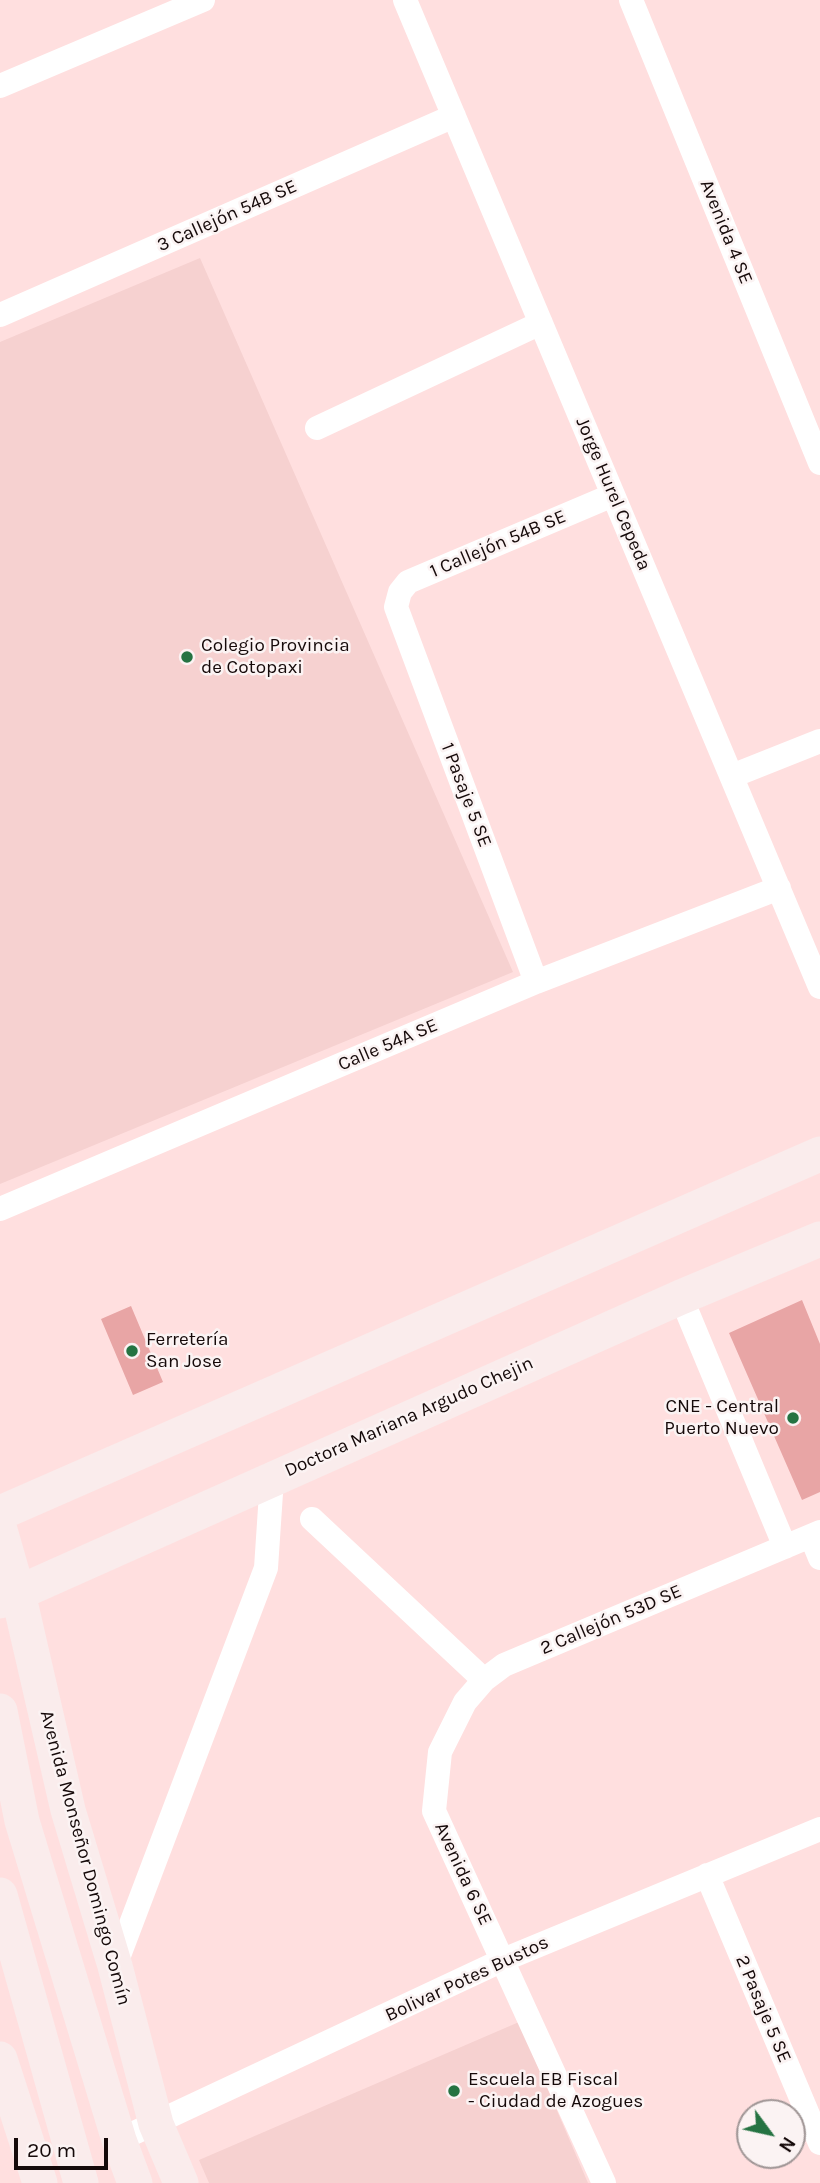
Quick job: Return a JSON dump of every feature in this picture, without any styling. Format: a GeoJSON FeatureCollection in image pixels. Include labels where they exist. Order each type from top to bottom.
{"type":"FeatureCollection","features":[{"type":"Feature","properties":{"kind":"main road"},"geometry":{"type":"LineString","coordinates":[[0,1513],[820,1154]]}},
{"type":"Feature","properties":{"kind":"main road","name":"Doctora Mariana Argudo Chejin"},"geometry":{"type":"LineString","coordinates":[[9,1597],[681,1297],[820,1239]]}},
{"type":"Feature","properties":{"kind":"main road","name":"Avenida Monseñor Domingo Comín"},"geometry":{"type":"LineString","coordinates":[[0,1530],[9,1597],[68,1810],[115,1966],[156,2124],[181,2183]]}},
{"type":"Feature","properties":{"kind":"main road"},"geometry":{"type":"LineString","coordinates":[[0,1711],[22,1821],[119,2140],[135,2183]]}},
{"type":"Feature","properties":{"kind":"main road"},"geometry":{"type":"LineString","coordinates":[[0,1895],[68,2179]]}},
{"type":"Feature","properties":{"kind":"main road"},"geometry":{"type":"LineString","coordinates":[[3,2079],[40,2183]]}},
{"type":"Feature","properties":{"kind":"street"},"geometry":{"type":"LineString","coordinates":[[0,86],[158,9],[203,0]]}},
{"type":"Feature","properties":{"kind":"street","name":"Jorge Hurel Cepeda"},"geometry":{"type":"LineString","coordinates":[[405,0],[779,888],[809,930],[820,987]]}},
{"type":"Feature","properties":{"kind":"street","name":"Avenida 4 SE"},"geometry":{"type":"LineString","coordinates":[[631,0],[820,463]]}},
{"type":"Feature","properties":{"kind":"street","name":"3 Callejón 54B SE"},"geometry":{"type":"LineString","coordinates":[[0,315],[454,116]]}},
{"type":"Feature","properties":{"kind":"street"},"geometry":{"type":"LineString","coordinates":[[317,428],[541,323]]}},
{"type":"Feature","properties":{"kind":"street","name":"1 Callejón 54B SE"},"geometry":{"type":"LineString","coordinates":[[396,607],[400,592],[408,582],[613,495]]}},
{"type":"Feature","properties":{"kind":"street","name":"1 Pasaje 5 SE"},"geometry":{"type":"LineString","coordinates":[[396,607],[536,982]]}},
{"type":"Feature","properties":{"kind":"street"},"geometry":{"type":"LineString","coordinates":[[732,776],[820,741]]}},
{"type":"Feature","properties":{"kind":"street","name":"Calle 54A SE"},"geometry":{"type":"LineString","coordinates":[[0,1209],[536,982],[779,888]]}},
{"type":"Feature","properties":{"kind":"street"},"geometry":{"type":"LineString","coordinates":[[681,1297],[785,1547]]}},
{"type":"Feature","properties":{"kind":"street"},"geometry":{"type":"LineString","coordinates":[[115,1966],[266,1569],[272,1478]]}},
{"type":"Feature","properties":{"kind":"street"},"geometry":{"type":"LineString","coordinates":[[312,1518],[484,1680]]}},
{"type":"Feature","properties":{"kind":"street","name":"2 Callejón 53D SE"},"geometry":{"type":"LineString","coordinates":[[440,1752],[465,1702],[484,1680],[504,1665],[785,1547],[817,1542]]}},
{"type":"Feature","properties":{"kind":"street","name":"Avenida 6 SE"},"geometry":{"type":"LineString","coordinates":[[440,1752],[434,1811],[604,2183]]}},
{"type":"Feature","properties":{"kind":"street","name":"Bolivar Potes Bustos"},"geometry":{"type":"LineString","coordinates":[[119,2140],[503,1960],[820,1829]]}},
{"type":"Feature","properties":{"kind":"street","name":"2 Pasaje 5 SE"},"geometry":{"type":"LineString","coordinates":[[707,1875],[820,2143]]}},
{"type":"Feature","properties":{"kind":"shaded area","name":"Colegio Provincia de Cotopaxi"},"geometry":{"type":"Polygon","coordinates":[[[200,258],[513,972],[0,1184],[0,342],[200,258]]]}},
{"type":"Feature","properties":{"kind":"shaded area","name":"Escuela EB Fiscal - Ciudad de Azogues"},"geometry":{"type":"Polygon","coordinates":[[[519,2022],[588,2183],[209,2183],[199,2160],[519,2022]]]}},
{"type":"Feature","properties":{"kind":"building","name":"CNE - Central Puerto Nuevo"},"geometry":{"type":"Polygon","coordinates":[[[802,1300],[820,1344],[820,1492],[802,1500],[729,1333],[802,1300]]]}},
{"type":"Feature","properties":{"kind":"building","name":"Ferretería San Jose"},"geometry":{"type":"Polygon","coordinates":[[[131,1306],[163,1382],[133,1395],[101,1319],[131,1306]]]}},
{"type":"Feature","properties":{"kind":"place","name":"Colegio Provincia de Cotopaxi"},"geometry":{"type":"Point","coordinates":[187,657]}},
{"type":"Feature","properties":{"kind":"place","name":"Ferretería San Jose"},"geometry":{"type":"Point","coordinates":[132,1351]}},
{"type":"Feature","properties":{"kind":"place","name":"CNE - Central Puerto Nuevo"},"geometry":{"type":"Point","coordinates":[793,1418]}},
{"type":"Feature","properties":{"kind":"place","name":"Escuela EB Fiscal - Ciudad de Azogues"},"geometry":{"type":"Point","coordinates":[454,2091]}}]}
